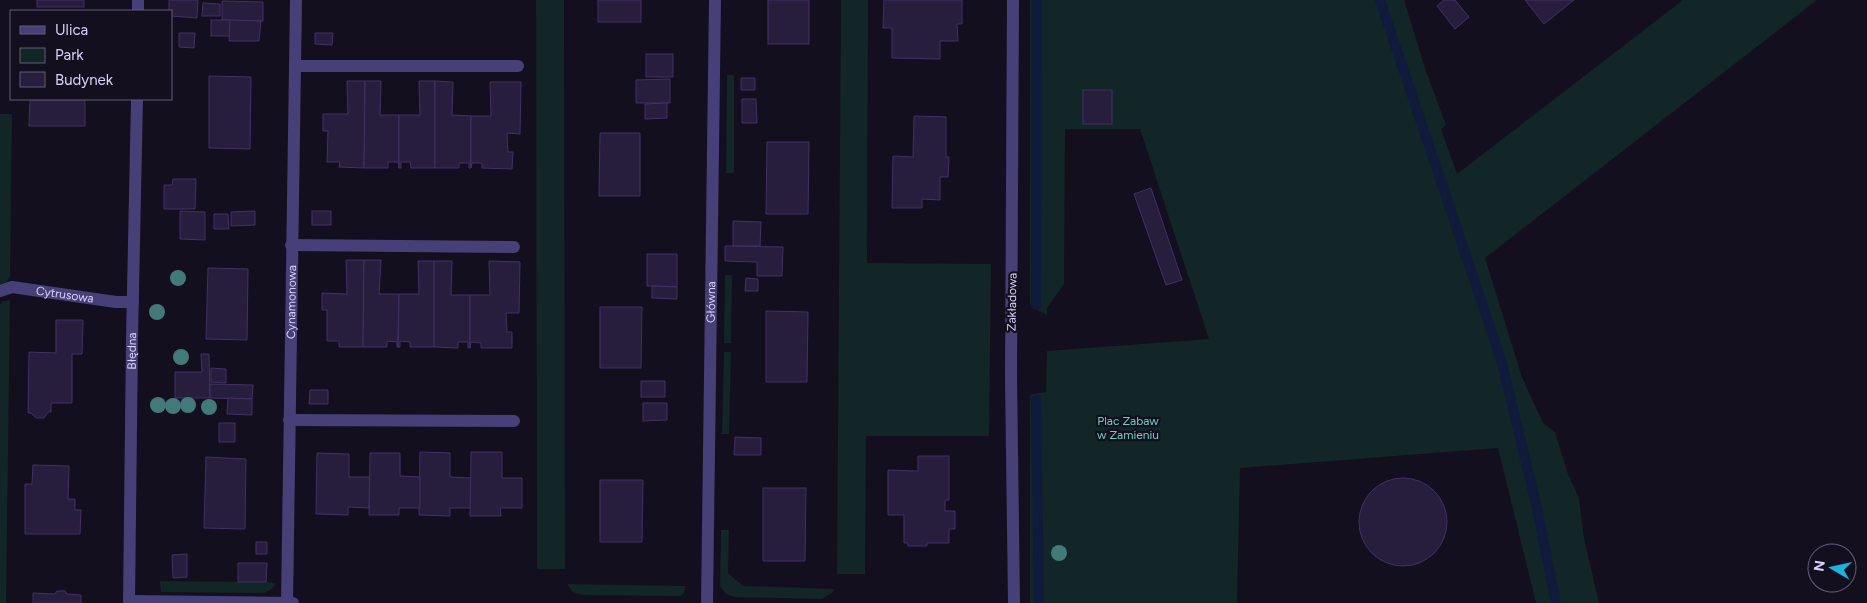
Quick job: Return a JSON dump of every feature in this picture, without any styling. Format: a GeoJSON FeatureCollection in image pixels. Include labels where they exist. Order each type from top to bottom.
{"type":"FeatureCollection","features":[{"type":"Feature","properties":{"kind":"street","name":"Cynamonowa"},"geometry":{"type":"LineString","coordinates":[[287,603],[296,0]]}},
{"type":"Feature","properties":{"kind":"street","name":"Główna"},"geometry":{"type":"LineString","coordinates":[[707,603],[715,0]]}},
{"type":"Feature","properties":{"kind":"street","name":"Zakładowa"},"geometry":{"type":"LineString","coordinates":[[1013,0],[1011,376],[1014,603]]}},
{"type":"Feature","properties":{"kind":"street"},"geometry":{"type":"LineString","coordinates":[[295,66],[518,66]]}},
{"type":"Feature","properties":{"kind":"street","name":"Błędna"},"geometry":{"type":"LineString","coordinates":[[130,602],[132,302],[137,100]]}},
{"type":"Feature","properties":{"kind":"street"},"geometry":{"type":"LineString","coordinates":[[291,245],[514,247]]}},
{"type":"Feature","properties":{"kind":"street","name":"Cytrusowa"},"geometry":{"type":"LineString","coordinates":[[0,291],[12,286],[116,302],[132,302]]}},
{"type":"Feature","properties":{"kind":"street"},"geometry":{"type":"LineString","coordinates":[[289,420],[514,421]]}},
{"type":"Feature","properties":{"kind":"street"},"geometry":{"type":"LineString","coordinates":[[130,602],[293,603]]}},
{"type":"Feature","properties":{"kind":"green space"},"geometry":{"type":"Polygon","coordinates":[[[536,0],[564,0],[565,569],[537,569],[536,0]]]}},
{"type":"Feature","properties":{"kind":"green space"},"geometry":{"type":"Polygon","coordinates":[[[841,0],[868,0],[867,263],[991,264],[989,436],[866,436],[865,574],[837,574],[841,0]]]}},
{"type":"Feature","properties":{"kind":"green space","name":"Plac Zabaw w Zamieniu"},"geometry":{"type":"Polygon","coordinates":[[[1030,0],[1404,0],[1426,71],[1446,125],[1441,129],[1457,174],[1683,0],[1817,0],[1485,258],[1522,377],[1543,423],[1555,432],[1568,474],[1579,498],[1584,538],[1599,603],[1536,603],[1498,448],[1240,468],[1237,603],[1030,603],[1030,397],[1032,394],[1046,392],[1047,351],[1209,339],[1140,129],[1065,129],[1064,284],[1047,308],[1047,315],[1033,308],[1030,304],[1030,0]]]}},
{"type":"Feature","properties":{"kind":"green space"},"geometry":{"type":"Polygon","coordinates":[[[727,75],[734,75],[734,173],[726,173],[727,75]]]}},
{"type":"Feature","properties":{"kind":"green space"},"geometry":{"type":"Polygon","coordinates":[[[0,114],[12,114],[10,276],[7,282],[0,285],[0,114]]]}},
{"type":"Feature","properties":{"kind":"green space"},"geometry":{"type":"Polygon","coordinates":[[[725,275],[732,275],[731,343],[724,343],[725,275]]]}},
{"type":"Feature","properties":{"kind":"green space"},"geometry":{"type":"Polygon","coordinates":[[[10,300],[6,603],[0,603],[0,305],[2,302],[10,300]]]}},
{"type":"Feature","properties":{"kind":"green space"},"geometry":{"type":"Polygon","coordinates":[[[724,352],[731,352],[729,434],[722,434],[724,352]]]}},
{"type":"Feature","properties":{"kind":"green space"},"geometry":{"type":"Polygon","coordinates":[[[721,530],[729,530],[728,573],[743,586],[835,589],[822,599],[735,597],[726,594],[720,586],[721,530]]]}},
{"type":"Feature","properties":{"kind":"green space"},"geometry":{"type":"Polygon","coordinates":[[[160,581],[276,583],[272,589],[264,593],[161,592],[160,581]]]}},
{"type":"Feature","properties":{"kind":"green space"},"geometry":{"type":"Polygon","coordinates":[[[567,584],[686,586],[683,594],[680,596],[582,595],[573,592],[567,584]]]}},
{"type":"Feature","properties":{"kind":"building"},"geometry":{"type":"Polygon","coordinates":[[[37,0],[84,0],[84,7],[37,7],[37,0]]]}},
{"type":"Feature","properties":{"kind":"building"},"geometry":{"type":"Polygon","coordinates":[[[169,0],[198,0],[197,18],[172,16],[172,10],[169,10],[169,0]]]}},
{"type":"Feature","properties":{"kind":"building"},"geometry":{"type":"Polygon","coordinates":[[[598,0],[641,0],[641,22],[598,22],[598,0]]]}},
{"type":"Feature","properties":{"kind":"building"},"geometry":{"type":"Polygon","coordinates":[[[768,0],[809,0],[809,44],[768,44],[768,0]]]}},
{"type":"Feature","properties":{"kind":"building"},"geometry":{"type":"Polygon","coordinates":[[[884,0],[962,0],[962,24],[957,24],[958,41],[940,41],[940,59],[892,58],[892,28],[883,28],[884,0]]]}},
{"type":"Feature","properties":{"kind":"building"},"geometry":{"type":"Polygon","coordinates":[[[1444,0],[1455,0],[1469,17],[1455,29],[1437,6],[1444,0]]]}},
{"type":"Feature","properties":{"kind":"building"},"geometry":{"type":"Polygon","coordinates":[[[1525,0],[1574,0],[1544,24],[1525,0]]]}},
{"type":"Feature","properties":{"kind":"building"},"geometry":{"type":"Polygon","coordinates":[[[222,1],[263,2],[263,21],[222,20],[222,1]]]}},
{"type":"Feature","properties":{"kind":"building"},"geometry":{"type":"Polygon","coordinates":[[[203,3],[220,4],[220,16],[202,16],[203,3]]]}},
{"type":"Feature","properties":{"kind":"building"},"geometry":{"type":"Polygon","coordinates":[[[211,20],[230,20],[230,36],[211,36],[211,20]]]}},
{"type":"Feature","properties":{"kind":"building"},"geometry":{"type":"Polygon","coordinates":[[[230,20],[261,21],[259,41],[229,41],[230,20]]]}},
{"type":"Feature","properties":{"kind":"building"},"geometry":{"type":"Polygon","coordinates":[[[179,33],[195,33],[194,48],[179,47],[179,33]]]}},
{"type":"Feature","properties":{"kind":"building"},"geometry":{"type":"Polygon","coordinates":[[[315,33],[333,33],[332,45],[315,44],[315,33]]]}},
{"type":"Feature","properties":{"kind":"building"},"geometry":{"type":"Polygon","coordinates":[[[646,54],[673,54],[673,77],[646,77],[646,54]]]}},
{"type":"Feature","properties":{"kind":"building"},"geometry":{"type":"Polygon","coordinates":[[[209,76],[251,77],[250,149],[209,148],[209,76]]]}},
{"type":"Feature","properties":{"kind":"building"},"geometry":{"type":"Polygon","coordinates":[[[741,78],[755,78],[755,90],[741,90],[741,78]]]}},
{"type":"Feature","properties":{"kind":"building"},"geometry":{"type":"Polygon","coordinates":[[[670,79],[670,103],[636,103],[636,80],[670,79]]]}},
{"type":"Feature","properties":{"kind":"building"},"geometry":{"type":"Polygon","coordinates":[[[347,81],[365,81],[364,168],[339,167],[340,162],[327,162],[328,131],[323,131],[323,114],[348,114],[347,81]]]}},
{"type":"Feature","properties":{"kind":"building"},"geometry":{"type":"Polygon","coordinates":[[[365,81],[381,81],[380,115],[399,115],[399,168],[398,162],[388,162],[388,168],[364,168],[365,81]]]}},
{"type":"Feature","properties":{"kind":"building"},"geometry":{"type":"Polygon","coordinates":[[[419,81],[435,81],[435,168],[411,168],[410,162],[401,162],[401,168],[399,168],[399,115],[420,115],[419,81]]]}},
{"type":"Feature","properties":{"kind":"building"},"geometry":{"type":"Polygon","coordinates":[[[435,81],[453,82],[452,115],[471,116],[471,168],[469,168],[469,163],[459,163],[459,168],[435,168],[435,81]]]}},
{"type":"Feature","properties":{"kind":"building"},"geometry":{"type":"Polygon","coordinates":[[[490,82],[521,82],[520,134],[507,133],[508,152],[513,152],[512,169],[482,168],[482,163],[472,163],[471,168],[471,116],[491,116],[490,82]]]}},
{"type":"Feature","properties":{"kind":"building"},"geometry":{"type":"Polygon","coordinates":[[[1083,90],[1112,90],[1112,124],[1083,124],[1083,90]]]}},
{"type":"Feature","properties":{"kind":"building"},"geometry":{"type":"Polygon","coordinates":[[[742,99],[756,99],[757,123],[742,123],[742,99]]]}},
{"type":"Feature","properties":{"kind":"building"},"geometry":{"type":"Polygon","coordinates":[[[30,100],[85,100],[85,126],[29,126],[30,100]]]}},
{"type":"Feature","properties":{"kind":"building"},"geometry":{"type":"Polygon","coordinates":[[[667,103],[667,118],[645,119],[645,104],[667,103]]]}},
{"type":"Feature","properties":{"kind":"building"},"geometry":{"type":"Polygon","coordinates":[[[914,116],[946,117],[946,157],[949,157],[948,177],[940,177],[940,200],[922,199],[922,208],[892,208],[893,156],[913,157],[914,116]]]}},
{"type":"Feature","properties":{"kind":"building"},"geometry":{"type":"Polygon","coordinates":[[[600,133],[640,133],[640,196],[599,196],[600,133]]]}},
{"type":"Feature","properties":{"kind":"building"},"geometry":{"type":"Polygon","coordinates":[[[767,142],[809,142],[808,214],[766,214],[767,142]]]}},
{"type":"Feature","properties":{"kind":"building"},"geometry":{"type":"Polygon","coordinates":[[[173,179],[196,179],[195,209],[164,209],[164,185],[172,185],[173,179]]]}},
{"type":"Feature","properties":{"kind":"building"},"geometry":{"type":"Polygon","coordinates":[[[1151,188],[1182,280],[1166,285],[1134,194],[1151,188]]]}},
{"type":"Feature","properties":{"kind":"building"},"geometry":{"type":"Polygon","coordinates":[[[180,211],[205,212],[205,240],[180,239],[180,211]]]}},
{"type":"Feature","properties":{"kind":"building"},"geometry":{"type":"Polygon","coordinates":[[[255,211],[255,225],[231,226],[231,212],[255,211]]]}},
{"type":"Feature","properties":{"kind":"building"},"geometry":{"type":"Polygon","coordinates":[[[312,211],[331,211],[331,225],[312,225],[312,211]]]}},
{"type":"Feature","properties":{"kind":"building"},"geometry":{"type":"Polygon","coordinates":[[[214,214],[228,214],[229,229],[214,229],[214,214]]]}},
{"type":"Feature","properties":{"kind":"building"},"geometry":{"type":"Polygon","coordinates":[[[733,221],[761,222],[760,246],[733,246],[733,221]]]}},
{"type":"Feature","properties":{"kind":"building"},"geometry":{"type":"Polygon","coordinates":[[[725,246],[783,247],[782,276],[757,276],[757,262],[725,261],[725,246]]]}},
{"type":"Feature","properties":{"kind":"building"},"geometry":{"type":"Polygon","coordinates":[[[647,254],[677,254],[677,287],[647,286],[647,254]]]}},
{"type":"Feature","properties":{"kind":"building"},"geometry":{"type":"Polygon","coordinates":[[[346,260],[364,260],[363,347],[339,347],[339,341],[327,341],[327,310],[322,310],[322,293],[347,294],[346,260]]]}},
{"type":"Feature","properties":{"kind":"building"},"geometry":{"type":"Polygon","coordinates":[[[364,260],[381,260],[379,294],[399,294],[398,347],[397,342],[387,341],[387,347],[363,347],[364,260]]]}},
{"type":"Feature","properties":{"kind":"building"},"geometry":{"type":"Polygon","coordinates":[[[418,261],[434,261],[434,347],[410,347],[410,342],[400,341],[400,347],[398,347],[399,294],[419,294],[418,261]]]}},
{"type":"Feature","properties":{"kind":"building"},"geometry":{"type":"Polygon","coordinates":[[[434,261],[452,261],[451,295],[470,295],[470,348],[468,348],[468,342],[458,342],[458,348],[434,347],[434,261]]]}},
{"type":"Feature","properties":{"kind":"building"},"geometry":{"type":"Polygon","coordinates":[[[489,261],[520,262],[519,313],[506,313],[507,332],[512,332],[512,348],[481,348],[481,343],[471,342],[470,348],[470,295],[490,295],[489,261]]]}},
{"type":"Feature","properties":{"kind":"building"},"geometry":{"type":"Polygon","coordinates":[[[208,268],[248,269],[247,340],[206,339],[208,268]]]}},
{"type":"Feature","properties":{"kind":"building"},"geometry":{"type":"Polygon","coordinates":[[[746,278],[758,279],[758,291],[745,291],[746,278]]]}},
{"type":"Feature","properties":{"kind":"building"},"geometry":{"type":"Polygon","coordinates":[[[652,286],[677,287],[677,299],[652,298],[652,286]]]}},
{"type":"Feature","properties":{"kind":"building"},"geometry":{"type":"Polygon","coordinates":[[[600,307],[642,307],[641,368],[600,368],[600,307]]]}},
{"type":"Feature","properties":{"kind":"building"},"geometry":{"type":"Polygon","coordinates":[[[766,311],[808,312],[807,382],[766,382],[766,311]]]}},
{"type":"Feature","properties":{"kind":"building"},"geometry":{"type":"Polygon","coordinates":[[[56,320],[83,320],[82,354],[72,354],[72,403],[51,403],[51,412],[48,412],[44,418],[36,418],[31,413],[28,413],[29,352],[56,353],[56,320]]]}},
{"type":"Feature","properties":{"kind":"building"},"geometry":{"type":"Polygon","coordinates":[[[201,354],[209,354],[210,398],[175,398],[175,372],[202,372],[201,354]]]}},
{"type":"Feature","properties":{"kind":"building"},"geometry":{"type":"Polygon","coordinates":[[[211,368],[226,369],[226,383],[211,382],[211,368]]]}},
{"type":"Feature","properties":{"kind":"building"},"geometry":{"type":"Polygon","coordinates":[[[641,381],[665,381],[665,397],[641,397],[641,381]]]}},
{"type":"Feature","properties":{"kind":"building"},"geometry":{"type":"Polygon","coordinates":[[[210,384],[253,385],[252,399],[210,398],[210,384]]]}},
{"type":"Feature","properties":{"kind":"building"},"geometry":{"type":"Polygon","coordinates":[[[310,390],[328,390],[328,404],[309,404],[310,390]]]}},
{"type":"Feature","properties":{"kind":"building"},"geometry":{"type":"Polygon","coordinates":[[[228,398],[252,399],[252,415],[227,414],[228,398]]]}},
{"type":"Feature","properties":{"kind":"building"},"geometry":{"type":"Polygon","coordinates":[[[643,403],[667,403],[667,420],[643,421],[643,403]]]}},
{"type":"Feature","properties":{"kind":"building"},"geometry":{"type":"Polygon","coordinates":[[[219,423],[235,423],[235,442],[219,442],[219,423]]]}},
{"type":"Feature","properties":{"kind":"building"},"geometry":{"type":"Polygon","coordinates":[[[735,437],[761,438],[761,455],[734,455],[735,437]]]}},
{"type":"Feature","properties":{"kind":"building"},"geometry":{"type":"Polygon","coordinates":[[[420,452],[450,453],[450,477],[471,478],[471,508],[450,508],[450,516],[419,515],[420,452]]]}},
{"type":"Feature","properties":{"kind":"building"},"geometry":{"type":"Polygon","coordinates":[[[471,452],[502,452],[502,478],[522,478],[522,508],[500,508],[501,516],[470,516],[471,452]]]}},
{"type":"Feature","properties":{"kind":"building"},"geometry":{"type":"Polygon","coordinates":[[[317,453],[349,454],[349,477],[370,477],[369,508],[348,507],[348,515],[316,514],[317,453]]]}},
{"type":"Feature","properties":{"kind":"building"},"geometry":{"type":"Polygon","coordinates":[[[370,453],[400,453],[400,476],[420,477],[420,508],[399,508],[399,515],[369,515],[370,453]]]}},
{"type":"Feature","properties":{"kind":"building"},"geometry":{"type":"Polygon","coordinates":[[[918,456],[949,456],[949,500],[945,500],[945,511],[955,511],[955,529],[949,529],[949,543],[927,543],[927,546],[908,546],[908,543],[904,543],[904,515],[888,515],[888,470],[918,471],[918,456]]]}},
{"type":"Feature","properties":{"kind":"building"},"geometry":{"type":"Polygon","coordinates":[[[206,457],[246,459],[245,529],[204,528],[206,457]]]}},
{"type":"Feature","properties":{"kind":"building"},"geometry":{"type":"Polygon","coordinates":[[[33,465],[69,466],[68,499],[75,499],[75,510],[81,510],[80,534],[25,534],[25,484],[32,484],[33,465]]]}},
{"type":"Feature","properties":{"kind":"building"},"geometry":{"type":"Polygon","coordinates":[[[1403,478],[1420,482],[1434,491],[1443,505],[1447,522],[1443,539],[1434,553],[1420,562],[1403,566],[1386,562],[1372,553],[1363,539],[1359,522],[1363,505],[1372,491],[1386,482],[1403,478]]]}},
{"type":"Feature","properties":{"kind":"building"},"geometry":{"type":"Polygon","coordinates":[[[600,480],[643,480],[642,542],[600,542],[600,480]]]}},
{"type":"Feature","properties":{"kind":"building"},"geometry":{"type":"Polygon","coordinates":[[[763,488],[806,488],[805,561],[763,561],[763,488]]]}},
{"type":"Feature","properties":{"kind":"building"},"geometry":{"type":"Polygon","coordinates":[[[256,542],[267,542],[267,554],[256,554],[256,542]]]}},
{"type":"Feature","properties":{"kind":"building"},"geometry":{"type":"Polygon","coordinates":[[[187,554],[187,577],[173,578],[172,555],[187,554]]]}},
{"type":"Feature","properties":{"kind":"building"},"geometry":{"type":"Polygon","coordinates":[[[238,563],[267,563],[266,582],[238,582],[238,563]]]}},
{"type":"Feature","properties":{"kind":"building"},"geometry":{"type":"Polygon","coordinates":[[[57,591],[81,595],[81,603],[33,603],[33,593],[55,594],[57,591]]]}},
{"type":"Feature","properties":{"kind":"waterway"},"geometry":{"type":"LineString","coordinates":[[1036,305],[1037,0]]}},
{"type":"Feature","properties":{"kind":"waterway"},"geometry":{"type":"LineString","coordinates":[[1380,0],[1502,363],[1537,508],[1556,603]]}},
{"type":"Feature","properties":{"kind":"waterway"},"geometry":{"type":"LineString","coordinates":[[1036,399],[1039,603]]}}]}
